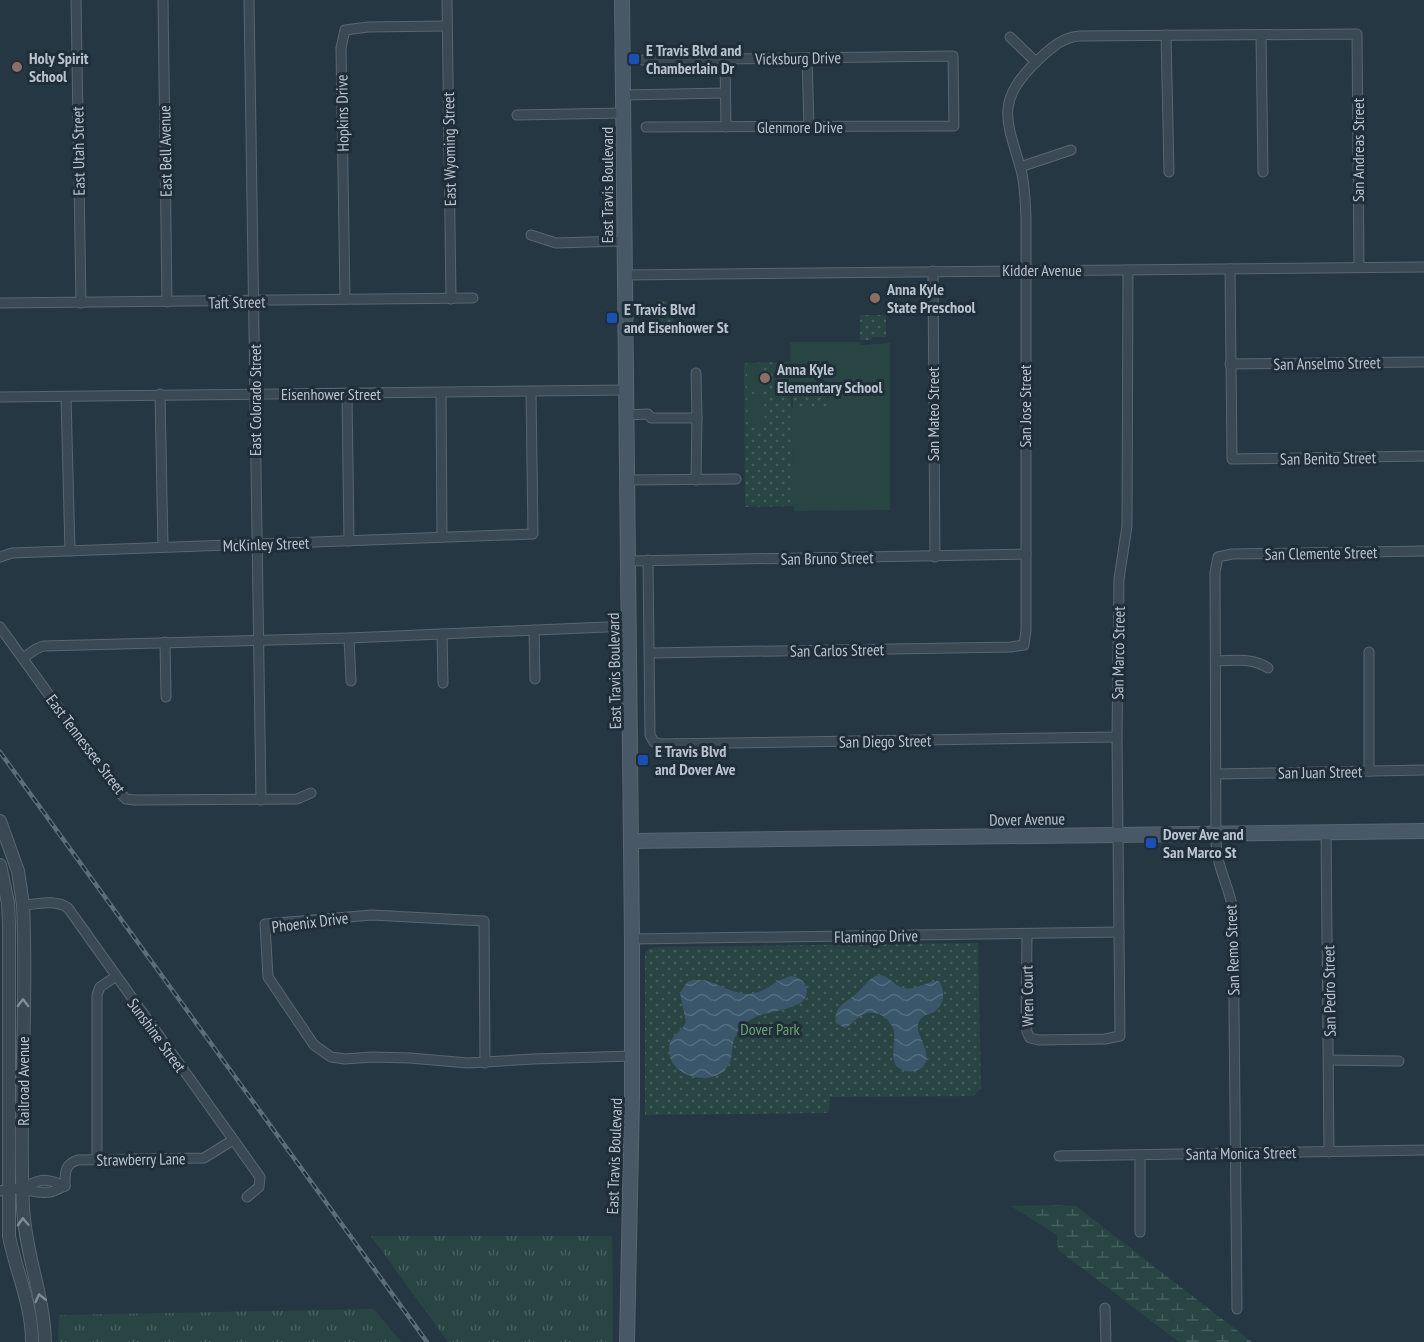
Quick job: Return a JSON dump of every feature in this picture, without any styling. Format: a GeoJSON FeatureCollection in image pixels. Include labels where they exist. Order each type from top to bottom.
{"type":"FeatureCollection","features":[{"type":"Feature","properties":{"kind":"main road","name":"East Travis Boulevard"},"geometry":{"type":"LineString","coordinates":[[622,0],[633,1056],[627,1342]]}},
{"type":"Feature","properties":{"kind":"main road","name":"Dover Avenue"},"geometry":{"type":"LineString","coordinates":[[631,841],[1424,831]]}},
{"type":"Feature","properties":{"kind":"street","name":"East Utah Street"},"geometry":{"type":"LineString","coordinates":[[76,0],[81,303]]}},
{"type":"Feature","properties":{"kind":"street","name":"East Bell Avenue"},"geometry":{"type":"LineString","coordinates":[[163,0],[167,303]]}},
{"type":"Feature","properties":{"kind":"street","name":"East Colorado Street"},"geometry":{"type":"LineString","coordinates":[[249,0],[261,800]]}},
{"type":"Feature","properties":{"kind":"street","name":"East Wyoming Street"},"geometry":{"type":"LineString","coordinates":[[447,0],[452,298]]}},
{"type":"Feature","properties":{"kind":"street","name":"Hopkins Drive"},"geometry":{"type":"LineString","coordinates":[[345,299],[341,48],[345,30],[368,27],[447,26]]}},
{"type":"Feature","properties":{"kind":"street"},"geometry":{"type":"LineString","coordinates":[[1261,34],[1263,172]]}},
{"type":"Feature","properties":{"kind":"street","name":"San Jose Street"},"geometry":{"type":"LineString","coordinates":[[1024,645],[1026,630],[1025,192],[1012,143],[1007,110],[1010,96],[1017,84],[1036,63],[1055,45],[1071,36],[1357,34]]}},
{"type":"Feature","properties":{"kind":"street","name":"San Andreas Street"},"geometry":{"type":"LineString","coordinates":[[1357,34],[1359,267]]}},
{"type":"Feature","properties":{"kind":"street"},"geometry":{"type":"LineString","coordinates":[[1166,35],[1169,172]]}},
{"type":"Feature","properties":{"kind":"street"},"geometry":{"type":"LineString","coordinates":[[1010,37],[1036,63]]}},
{"type":"Feature","properties":{"kind":"street","name":"Vicksburg Drive"},"geometry":{"type":"LineString","coordinates":[[643,60],[953,56],[954,126]]}},
{"type":"Feature","properties":{"kind":"street"},"geometry":{"type":"LineString","coordinates":[[725,58],[726,127]]}},
{"type":"Feature","properties":{"kind":"street"},"geometry":{"type":"LineString","coordinates":[[807,58],[808,126]]}},
{"type":"Feature","properties":{"kind":"street"},"geometry":{"type":"LineString","coordinates":[[623,95],[725,93]]}},
{"type":"Feature","properties":{"kind":"street"},"geometry":{"type":"LineString","coordinates":[[517,115],[623,113]]}},
{"type":"Feature","properties":{"kind":"street","name":"Glenmore Drive"},"geometry":{"type":"LineString","coordinates":[[646,127],[954,126]]}},
{"type":"Feature","properties":{"kind":"street"},"geometry":{"type":"LineString","coordinates":[[1020,167],[1071,150]]}},
{"type":"Feature","properties":{"kind":"street"},"geometry":{"type":"LineString","coordinates":[[531,235],[556,243],[624,241]]}},
{"type":"Feature","properties":{"kind":"street","name":"Kidder Avenue"},"geometry":{"type":"LineString","coordinates":[[624,275],[1424,267]]}},
{"type":"Feature","properties":{"kind":"street","name":"San Marco Street"},"geometry":{"type":"LineString","coordinates":[[1120,1036],[1119,579],[1127,526],[1128,270]]}},
{"type":"Feature","properties":{"kind":"street"},"geometry":{"type":"LineString","coordinates":[[1230,270],[1230,364]]}},
{"type":"Feature","properties":{"kind":"street","name":"San Mateo Street"},"geometry":{"type":"LineString","coordinates":[[933,271],[935,557]]}},
{"type":"Feature","properties":{"kind":"street","name":"Taft Street"},"geometry":{"type":"LineString","coordinates":[[0,303],[473,298]]}},
{"type":"Feature","properties":{"kind":"street","name":"San Anselmo Street"},"geometry":{"type":"LineString","coordinates":[[1230,364],[1424,362]]}},
{"type":"Feature","properties":{"kind":"street","name":"San Benito Street"},"geometry":{"type":"LineString","coordinates":[[1230,364],[1232,459],[1424,456]]}},
{"type":"Feature","properties":{"kind":"street"},"geometry":{"type":"LineString","coordinates":[[696,373],[696,480]]}},
{"type":"Feature","properties":{"kind":"street","name":"Eisenhower Street"},"geometry":{"type":"LineString","coordinates":[[0,397],[626,390]]}},
{"type":"Feature","properties":{"kind":"street","name":"McKinley Street"},"geometry":{"type":"LineString","coordinates":[[0,557],[12,553],[532,534],[531,392]]}},
{"type":"Feature","properties":{"kind":"street"},"geometry":{"type":"LineString","coordinates":[[441,393],[442,537]]}},
{"type":"Feature","properties":{"kind":"street"},"geometry":{"type":"LineString","coordinates":[[160,394],[163,547]]}},
{"type":"Feature","properties":{"kind":"street"},"geometry":{"type":"LineString","coordinates":[[347,394],[349,541]]}},
{"type":"Feature","properties":{"kind":"street"},"geometry":{"type":"LineString","coordinates":[[66,397],[70,551]]}},
{"type":"Feature","properties":{"kind":"street"},"geometry":{"type":"LineString","coordinates":[[626,415],[648,414],[651,418],[697,418]]}},
{"type":"Feature","properties":{"kind":"street"},"geometry":{"type":"LineString","coordinates":[[628,480],[735,479]]}},
{"type":"Feature","properties":{"kind":"street","name":"San Clemente Street"},"geometry":{"type":"LineString","coordinates":[[1218,558],[1232,554],[1424,551]]}},
{"type":"Feature","properties":{"kind":"street","name":"San Bruno Street"},"geometry":{"type":"LineString","coordinates":[[628,561],[1026,554]]}},
{"type":"Feature","properties":{"kind":"street","name":"San Remo Street"},"geometry":{"type":"LineString","coordinates":[[1218,558],[1215,572],[1217,857],[1233,910],[1237,1309]]}},
{"type":"Feature","properties":{"kind":"street"},"geometry":{"type":"LineString","coordinates":[[648,560],[650,652]]}},
{"type":"Feature","properties":{"kind":"street"},"geometry":{"type":"LineString","coordinates":[[23,658],[43,646],[350,638],[629,626]]}},
{"type":"Feature","properties":{"kind":"street","name":"East Tennessee Street"},"geometry":{"type":"LineString","coordinates":[[0,627],[126,799],[135,801],[297,799],[311,792]]}},
{"type":"Feature","properties":{"kind":"street"},"geometry":{"type":"LineString","coordinates":[[534,630],[535,679]]}},
{"type":"Feature","properties":{"kind":"street"},"geometry":{"type":"LineString","coordinates":[[442,634],[443,683]]}},
{"type":"Feature","properties":{"kind":"street"},"geometry":{"type":"LineString","coordinates":[[350,638],[351,681]]}},
{"type":"Feature","properties":{"kind":"street"},"geometry":{"type":"LineString","coordinates":[[165,642],[166,697]]}},
{"type":"Feature","properties":{"kind":"street","name":"San Carlos Street"},"geometry":{"type":"LineString","coordinates":[[650,652],[1024,645]]}},
{"type":"Feature","properties":{"kind":"street"},"geometry":{"type":"LineString","coordinates":[[1369,651],[1369,771]]}},
{"type":"Feature","properties":{"kind":"street","name":"San Diego Street"},"geometry":{"type":"LineString","coordinates":[[650,652],[650,735],[660,744],[1118,737]]}},
{"type":"Feature","properties":{"kind":"street"},"geometry":{"type":"LineString","coordinates":[[1216,661],[1244,660],[1260,663],[1268,668]]}},
{"type":"Feature","properties":{"kind":"street","name":"San Juan Street"},"geometry":{"type":"LineString","coordinates":[[1216,774],[1424,770]]}},
{"type":"Feature","properties":{"kind":"street","name":"Railroad Avenue"},"geometry":{"type":"LineString","coordinates":[[0,821],[15,863],[23,905],[24,1233],[40,1296],[45,1342]]}},
{"type":"Feature","properties":{"kind":"street","name":"San Pedro Street"},"geometry":{"type":"LineString","coordinates":[[1326,831],[1329,1152]]}},
{"type":"Feature","properties":{"kind":"street","name":"Railroad Avenue"},"geometry":{"type":"LineString","coordinates":[[0,865],[9,924],[2,1189],[13,1256],[26,1294],[32,1342]]}},
{"type":"Feature","properties":{"kind":"street","name":"Sunshine Street"},"geometry":{"type":"LineString","coordinates":[[23,905],[53,902],[68,908],[260,1177],[259,1186],[247,1197]]}},
{"type":"Feature","properties":{"kind":"street","name":"Phoenix Drive"},"geometry":{"type":"LineString","coordinates":[[485,1063],[484,921],[372,915],[265,924],[267,977],[315,1046],[331,1057],[345,1059],[410,1058],[468,1064],[485,1063],[533,1059],[633,1056]]}},
{"type":"Feature","properties":{"kind":"street","name":"Flamingo Drive"},"geometry":{"type":"LineString","coordinates":[[632,939],[1119,932]]}},
{"type":"Feature","properties":{"kind":"street","name":"Wren Court"},"geometry":{"type":"LineString","coordinates":[[1027,935],[1026,1022],[1030,1038],[1040,1040],[1105,1039],[1120,1036]]}},
{"type":"Feature","properties":{"kind":"street"},"geometry":{"type":"LineString","coordinates":[[97,1160],[97,995],[100,987],[116,977]]}},
{"type":"Feature","properties":{"kind":"street"},"geometry":{"type":"LineString","coordinates":[[1329,1060],[1399,1061]]}},
{"type":"Feature","properties":{"kind":"street","name":"Strawberry Lane"},"geometry":{"type":"LineString","coordinates":[[2,1189],[23,1188],[46,1192],[65,1186],[66,1169],[71,1162],[204,1158],[233,1140]]}},
{"type":"Feature","properties":{"kind":"street","name":"Santa Monica Street"},"geometry":{"type":"LineString","coordinates":[[1059,1156],[1424,1150]]}},
{"type":"Feature","properties":{"kind":"street"},"geometry":{"type":"LineString","coordinates":[[1140,1156],[1140,1232]]}},
{"type":"Feature","properties":{"kind":"street"},"geometry":{"type":"LineString","coordinates":[[1106,1308],[1106,1342]]}},
{"type":"Feature","properties":{"kind":"green space"},"geometry":{"type":"Polygon","coordinates":[[[658,299],[685,307],[685,316],[673,316],[673,323],[694,323],[694,336],[659,336],[658,299]]]}},
{"type":"Feature","properties":{"kind":"green space"},"geometry":{"type":"Polygon","coordinates":[[[860,315],[886,315],[886,337],[860,340],[860,315]]]}},
{"type":"Feature","properties":{"kind":"green space"},"geometry":{"type":"Polygon","coordinates":[[[790,342],[860,342],[861,345],[890,343],[890,510],[794,511],[791,408],[827,408],[828,388],[791,388],[790,342]]]}},
{"type":"Feature","properties":{"kind":"green space"},"geometry":{"type":"Polygon","coordinates":[[[790,362],[794,506],[745,507],[744,363],[790,362]]]}},
{"type":"Feature","properties":{"kind":"green space"},"geometry":{"type":"Polygon","coordinates":[[[747,363],[764,363],[764,392],[747,392],[747,363]]]}},
{"type":"Feature","properties":{"kind":"green space"},"geometry":{"type":"Polygon","coordinates":[[[793,388],[828,388],[827,409],[793,408],[793,388]]]}},
{"type":"Feature","properties":{"kind":"green space"},"geometry":{"type":"Polygon","coordinates":[[[764,395],[765,424],[748,424],[747,396],[764,395]]]}},
{"type":"Feature","properties":{"kind":"green space","name":"Dover Park"},"geometry":{"type":"Polygon","coordinates":[[[978,943],[981,1088],[973,1096],[830,1097],[829,1113],[645,1115],[645,953],[649,949],[656,947],[978,943]]]}},
{"type":"Feature","properties":{"kind":"green space"},"geometry":{"type":"Polygon","coordinates":[[[1011,1206],[1076,1206],[1252,1342],[1179,1342],[1058,1250],[1057,1235],[1011,1206]]]}},
{"type":"Feature","properties":{"kind":"green space"},"geometry":{"type":"Polygon","coordinates":[[[371,1236],[612,1236],[613,1342],[448,1342],[371,1236]]]}},
{"type":"Feature","properties":{"kind":"green space"},"geometry":{"type":"Polygon","coordinates":[[[374,1309],[401,1342],[58,1342],[59,1315],[374,1309]]]}},
{"type":"Feature","properties":{"kind":"water"},"geometry":{"type":"Polygon","coordinates":[[[878,975],[885,976],[904,988],[909,989],[939,981],[943,989],[943,998],[937,1010],[919,1021],[919,1035],[927,1057],[918,1070],[906,1071],[896,1065],[893,1055],[893,1028],[888,1020],[880,1015],[872,1012],[864,1014],[845,1028],[836,1023],[838,1009],[868,981],[878,975]]]}},
{"type":"Feature","properties":{"kind":"water"},"geometry":{"type":"Polygon","coordinates":[[[791,976],[799,978],[806,986],[805,998],[789,1008],[757,1016],[742,1026],[734,1040],[731,1058],[725,1070],[709,1078],[699,1078],[690,1076],[675,1065],[670,1057],[669,1048],[672,1040],[686,1022],[680,993],[687,982],[703,980],[747,994],[759,992],[791,976]]]}},
{"type":"Feature","properties":{"kind":"railway"},"geometry":{"type":"LineString","coordinates":[[0,752],[427,1342]]}},
{"type":"Feature","properties":{"kind":"place","name":"E Travis Blvd and Chamberlain Dr"},"geometry":{"type":"Point","coordinates":[634,59]}},
{"type":"Feature","properties":{"kind":"place","name":"Holy Spirit School"},"geometry":{"type":"Point","coordinates":[17,67]}},
{"type":"Feature","properties":{"kind":"place","name":"Anna Kyle State Preschool"},"geometry":{"type":"Point","coordinates":[875,298]}},
{"type":"Feature","properties":{"kind":"place","name":"E Travis Blvd and Eisenhower St"},"geometry":{"type":"Point","coordinates":[612,318]}},
{"type":"Feature","properties":{"kind":"place","name":"Anna Kyle Elementary School"},"geometry":{"type":"Point","coordinates":[765,378]}},
{"type":"Feature","properties":{"kind":"place","name":"E Travis Blvd and Dover Ave"},"geometry":{"type":"Point","coordinates":[643,760]}},
{"type":"Feature","properties":{"kind":"place","name":"Dover Ave and San Marco St"},"geometry":{"type":"Point","coordinates":[1151,843]}}]}
